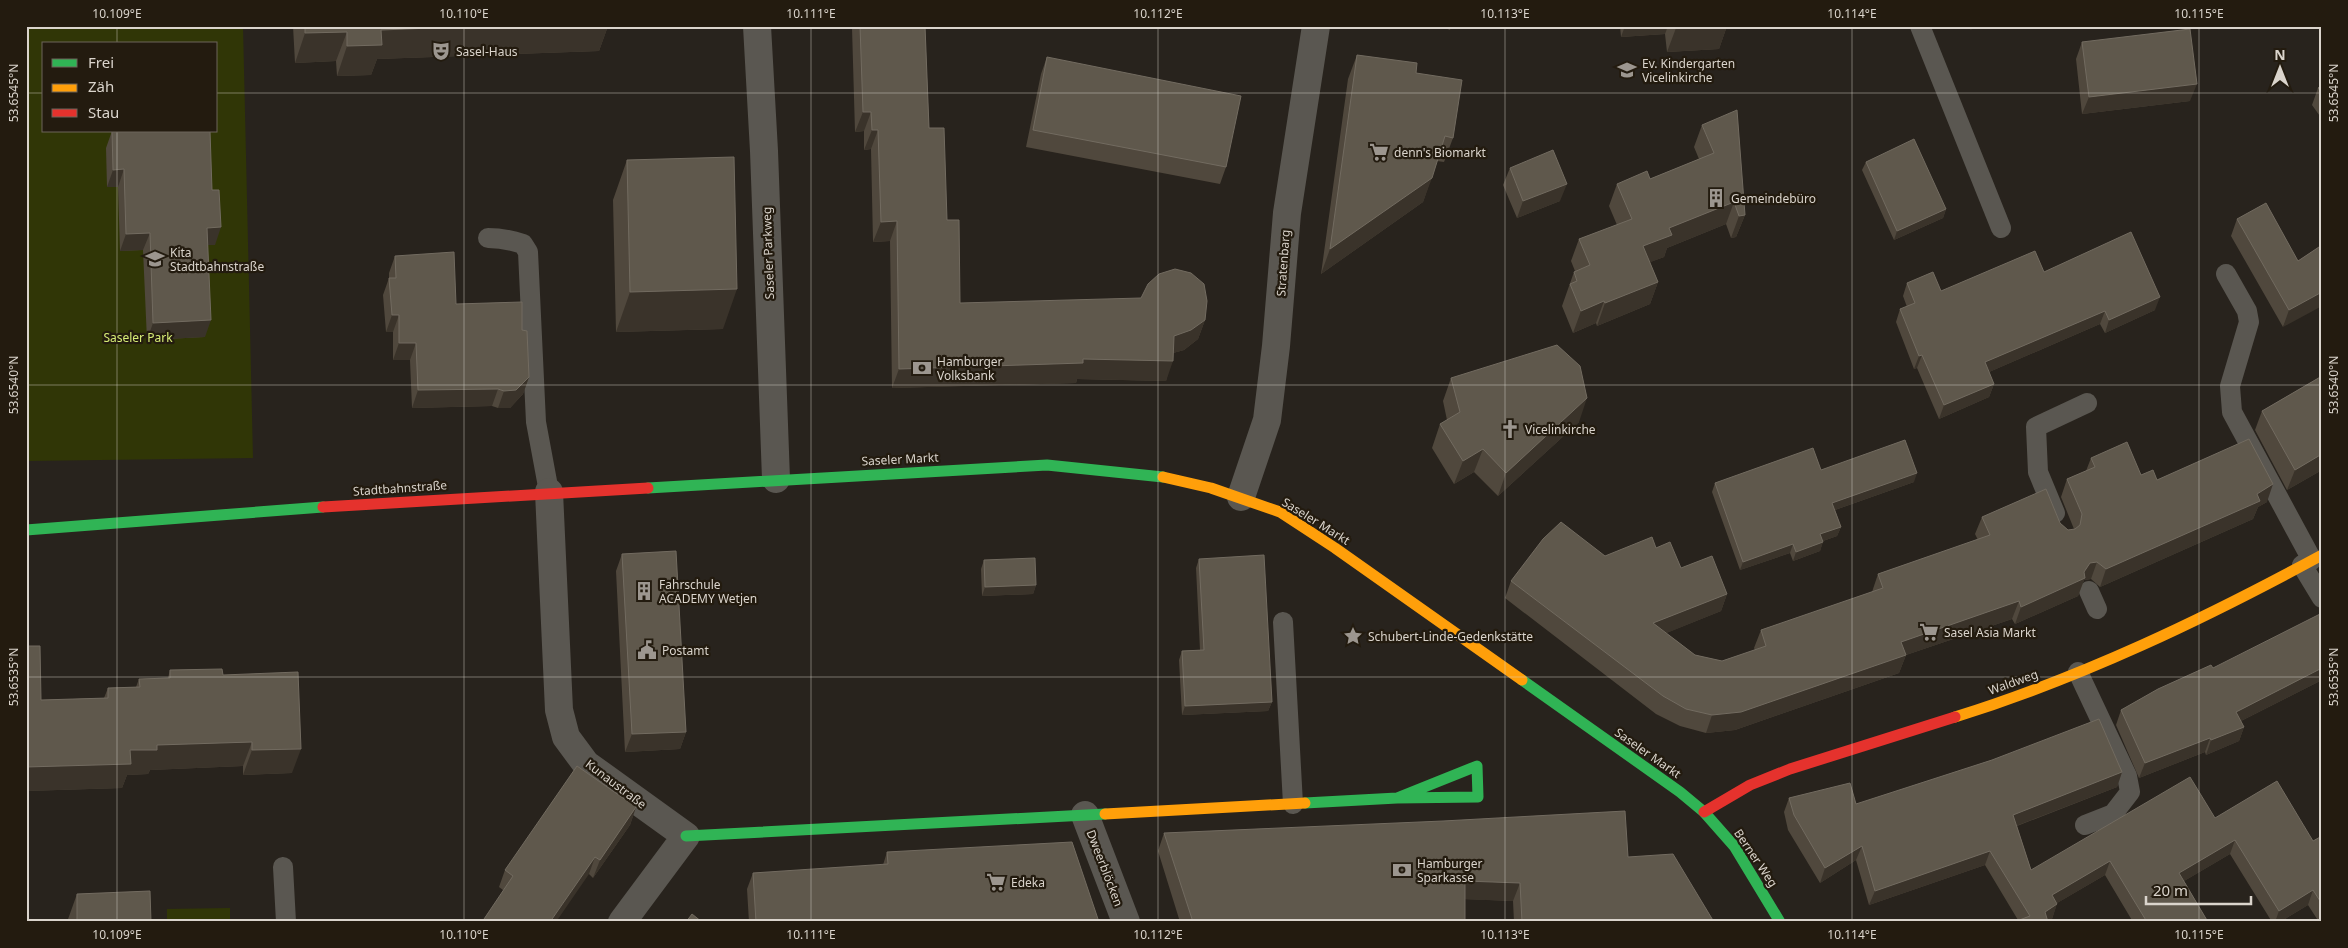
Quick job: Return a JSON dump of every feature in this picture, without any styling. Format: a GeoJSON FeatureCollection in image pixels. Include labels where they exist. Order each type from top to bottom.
{"type":"FeatureCollection","features":[{"type":"Feature","properties":{"kind":"main road","name":"Saseler Markt"},"geometry":{"type":"LineString","coordinates":[[776,479],[1047,465],[1113,469],[1174,478],[1241,498],[1280,512],[1335,548],[1680,792],[1704,812]]}},
{"type":"Feature","properties":{"kind":"main road","name":"Stadtbahnstraße"},"geometry":{"type":"LineString","coordinates":[[26,530],[347,505],[776,479]]}},
{"type":"Feature","properties":{"kind":"main road","name":"Waldweg"},"geometry":{"type":"LineString","coordinates":[[1704,812],[1755,783],[1800,765],[2024,694],[2150,643],[2240,600],[2312,560]]}},
{"type":"Feature","properties":{"kind":"main road"},"geometry":{"type":"LineString","coordinates":[[686,836],[1397,798],[1478,797],[1477,766],[1397,798]]}},
{"type":"Feature","properties":{"kind":"main road","name":"Berner Weg"},"geometry":{"type":"LineString","coordinates":[[1704,812],[1734,846],[1780,922]]}},
{"type":"Feature","properties":{"kind":"street","name":"Saseler Parkweg"},"geometry":{"type":"LineString","coordinates":[[757,26],[764,151],[776,479]]}},
{"type":"Feature","properties":{"kind":"street","name":"Stratenbarg"},"geometry":{"type":"LineString","coordinates":[[1241,498],[1267,420],[1276,346],[1287,213],[1316,26]]}},
{"type":"Feature","properties":{"kind":"street","name":"Kunaustraße"},"geometry":{"type":"LineString","coordinates":[[549,492],[560,710],[566,737],[586,764],[686,836]]}},
{"type":"Feature","properties":{"kind":"street","name":"Dweerblöcken"},"geometry":{"type":"LineString","coordinates":[[1085,815],[1126,922]]}},
{"type":"Feature","properties":{"kind":"street"},"geometry":{"type":"LineString","coordinates":[[622,922],[686,836]]}},
{"type":"Feature","properties":{"kind":"lane"},"geometry":{"type":"LineString","coordinates":[[1920,26],[2001,228]]}},
{"type":"Feature","properties":{"kind":"lane"},"geometry":{"type":"LineString","coordinates":[[488,238],[514,240],[523,244],[528,252],[536,422],[549,492]]}},
{"type":"Feature","properties":{"kind":"lane"},"geometry":{"type":"LineString","coordinates":[[2226,274],[2247,311],[2249,322],[2230,386],[2232,412],[2312,560],[2322,598]]}},
{"type":"Feature","properties":{"kind":"lane"},"geometry":{"type":"LineString","coordinates":[[2060,527],[2038,472],[2036,427],[2086,403]]}},
{"type":"Feature","properties":{"kind":"lane"},"geometry":{"type":"LineString","coordinates":[[1283,622],[1293,804]]}},
{"type":"Feature","properties":{"kind":"lane"},"geometry":{"type":"LineString","coordinates":[[2078,672],[2127,776],[2130,792],[2112,814],[2085,825]]}},
{"type":"Feature","properties":{"kind":"lane"},"geometry":{"type":"LineString","coordinates":[[283,867],[286,922]]}},
{"type":"Feature","properties":{"kind":"green space","name":"Saseler Park"},"geometry":{"type":"Polygon","coordinates":[[[26,26],[243,26],[253,458],[26,461],[26,26]]]}},
{"type":"Feature","properties":{"kind":"green space"},"geometry":{"type":"Polygon","coordinates":[[[230,908],[230,922],[167,922],[167,909],[230,908]]]}},
{"type":"Feature","properties":{"kind":"building"},"geometry":{"type":"Polygon","coordinates":[[[305,26],[481,26],[381,30],[382,45],[347,46],[347,32],[305,33],[305,26]]]}},
{"type":"Feature","properties":{"kind":"building"},"geometry":{"type":"Polygon","coordinates":[[[860,26],[925,26],[929,128],[944,128],[947,220],[959,220],[960,303],[1141,298],[1148,284],[1159,274],[1175,269],[1191,273],[1204,284],[1207,301],[1205,320],[1191,330],[1174,336],[1173,361],[1083,359],[1083,363],[899,369],[897,221],[881,222],[878,130],[872,130],[871,112],[863,112],[860,26]]]}},
{"type":"Feature","properties":{"kind":"building"},"geometry":{"type":"Polygon","coordinates":[[[1676,26],[1697,26],[1676,28],[1676,26]]]}},
{"type":"Feature","properties":{"kind":"building"},"geometry":{"type":"Polygon","coordinates":[[[2190,29],[2197,84],[2089,97],[2082,42],[2190,29]]]}},
{"type":"Feature","properties":{"kind":"building"},"geometry":{"type":"Polygon","coordinates":[[[1357,55],[1417,63],[1416,73],[1462,80],[1453,138],[1445,136],[1432,178],[1330,249],[1357,55]]]}},
{"type":"Feature","properties":{"kind":"building"},"geometry":{"type":"Polygon","coordinates":[[[1047,57],[1241,96],[1226,167],[1033,130],[1047,57]]]}},
{"type":"Feature","properties":{"kind":"building"},"geometry":{"type":"Polygon","coordinates":[[[2322,85],[2322,93],[2318,88],[2322,85]]]}},
{"type":"Feature","properties":{"kind":"building"},"geometry":{"type":"Polygon","coordinates":[[[1737,110],[1745,215],[1739,216],[1734,202],[1669,228],[1672,235],[1643,246],[1658,282],[1581,311],[1570,284],[1577,281],[1574,272],[1590,265],[1579,239],[1632,219],[1617,184],[1647,171],[1650,179],[1714,153],[1702,125],[1737,110]]]}},
{"type":"Feature","properties":{"kind":"building"},"geometry":{"type":"Polygon","coordinates":[[[112,132],[210,132],[212,190],[219,190],[221,227],[207,228],[211,320],[153,323],[150,233],[126,234],[124,169],[113,170],[112,132]]]}},
{"type":"Feature","properties":{"kind":"building"},"geometry":{"type":"Polygon","coordinates":[[[1914,139],[1946,209],[1897,231],[1866,162],[1914,139]]]}},
{"type":"Feature","properties":{"kind":"building"},"geometry":{"type":"Polygon","coordinates":[[[1553,150],[1567,184],[1523,201],[1510,168],[1553,150]]]}},
{"type":"Feature","properties":{"kind":"building"},"geometry":{"type":"Polygon","coordinates":[[[734,157],[737,289],[630,292],[627,160],[734,157]]]}},
{"type":"Feature","properties":{"kind":"building"},"geometry":{"type":"Polygon","coordinates":[[[2266,203],[2298,261],[2322,245],[2322,292],[2289,310],[2237,219],[2266,203]]]}},
{"type":"Feature","properties":{"kind":"building"},"geometry":{"type":"Polygon","coordinates":[[[2131,232],[2160,297],[2109,320],[2105,311],[1985,362],[1994,384],[1944,405],[1922,355],[1919,356],[1900,309],[1915,303],[1907,283],[1933,272],[1941,291],[2035,251],[2044,272],[2131,232]]]}},
{"type":"Feature","properties":{"kind":"building"},"geometry":{"type":"Polygon","coordinates":[[[454,252],[456,304],[522,302],[522,330],[527,331],[529,377],[516,390],[418,390],[416,343],[399,343],[399,315],[392,315],[389,278],[396,278],[395,256],[454,252]]]}},
{"type":"Feature","properties":{"kind":"building","name":"Vicelinkirche"},"geometry":{"type":"Polygon","coordinates":[[[1557,345],[1580,366],[1587,398],[1506,473],[1483,449],[1463,461],[1440,424],[1460,412],[1451,378],[1557,345]]]}},
{"type":"Feature","properties":{"kind":"building"},"geometry":{"type":"Polygon","coordinates":[[[2322,376],[2322,454],[2295,470],[2262,411],[2322,376]]]}},
{"type":"Feature","properties":{"kind":"building"},"geometry":{"type":"Polygon","coordinates":[[[2249,439],[2273,484],[2257,494],[2260,501],[2106,569],[2097,562],[2090,563],[2084,572],[2085,578],[2021,607],[2019,601],[1901,642],[1906,655],[1741,712],[1712,715],[1686,709],[1663,696],[1511,581],[1543,539],[1561,522],[1605,556],[1652,537],[1656,548],[1670,542],[1681,568],[1712,556],[1727,594],[1653,623],[1695,655],[1722,661],[1766,646],[1761,630],[1883,588],[1878,574],[1990,535],[1982,517],[2046,489],[2060,523],[2068,530],[2075,529],[2080,525],[2082,514],[2067,479],[2095,467],[2091,458],[2127,442],[2141,475],[2153,470],[2157,480],[2249,439]]]}},
{"type":"Feature","properties":{"kind":"building"},"geometry":{"type":"Polygon","coordinates":[[[1905,440],[1917,473],[1832,503],[1841,527],[1820,534],[1823,542],[1796,552],[1793,544],[1743,562],[1715,483],[1813,448],[1821,470],[1905,440]]]}},
{"type":"Feature","properties":{"kind":"building"},"geometry":{"type":"Polygon","coordinates":[[[676,551],[686,732],[632,734],[622,554],[676,551]]]}},
{"type":"Feature","properties":{"kind":"building"},"geometry":{"type":"Polygon","coordinates":[[[1264,555],[1272,702],[1185,706],[1182,651],[1204,650],[1199,559],[1264,555]]]}},
{"type":"Feature","properties":{"kind":"building"},"geometry":{"type":"Polygon","coordinates":[[[1035,558],[1036,585],[985,587],[984,560],[1035,558]]]}},
{"type":"Feature","properties":{"kind":"building"},"geometry":{"type":"Polygon","coordinates":[[[26,612],[27,646],[40,646],[41,700],[108,698],[108,688],[140,687],[139,679],[170,678],[170,670],[222,669],[223,675],[298,672],[301,749],[252,750],[252,742],[157,745],[157,750],[130,750],[131,764],[26,767],[26,612]]]}},
{"type":"Feature","properties":{"kind":"building"},"geometry":{"type":"Polygon","coordinates":[[[2322,613],[2322,668],[2236,712],[2244,727],[2145,763],[2121,710],[2158,689],[2211,665],[2213,668],[2322,613]]]}},
{"type":"Feature","properties":{"kind":"building"},"geometry":{"type":"Polygon","coordinates":[[[2099,719],[2122,772],[2013,815],[2031,870],[2190,777],[2215,818],[2277,781],[2313,841],[2322,836],[2322,904],[2313,890],[2279,911],[2235,840],[2179,873],[2208,922],[2147,922],[2110,861],[2052,895],[2057,904],[2045,912],[2048,922],[2014,922],[2030,916],[1990,851],[1875,891],[1862,846],[1825,868],[1794,815],[1789,798],[1850,783],[1856,804],[1992,760],[2099,719]]]}},
{"type":"Feature","properties":{"kind":"building"},"geometry":{"type":"Polygon","coordinates":[[[577,766],[636,807],[600,860],[595,857],[550,922],[482,922],[513,876],[505,870],[577,766]]]}},
{"type":"Feature","properties":{"kind":"building"},"geometry":{"type":"Polygon","coordinates":[[[1625,811],[1628,857],[1673,854],[1714,922],[1522,922],[1520,883],[1465,881],[1465,922],[1193,922],[1164,833],[1443,821],[1625,811]]]}},
{"type":"Feature","properties":{"kind":"building"},"geometry":{"type":"Polygon","coordinates":[[[1072,842],[1099,922],[999,922],[998,920],[979,922],[756,922],[753,873],[888,864],[887,852],[1072,842]]]}},
{"type":"Feature","properties":{"kind":"building"},"geometry":{"type":"Polygon","coordinates":[[[150,891],[151,922],[77,922],[77,894],[150,891]]]}},
{"type":"Feature","properties":{"kind":"building"},"geometry":{"type":"Polygon","coordinates":[[[692,914],[702,922],[686,922],[692,914]]]}},
{"type":"Feature","properties":{"kind":"traffic: fast"},"geometry":{"type":"LineString","coordinates":[[648,488],[1047,465],[1163,477]]}},
{"type":"Feature","properties":{"kind":"traffic: fast"},"geometry":{"type":"LineString","coordinates":[[26,530],[323,507]]}},
{"type":"Feature","properties":{"kind":"traffic: fast"},"geometry":{"type":"LineString","coordinates":[[1522,680],[1680,792],[1704,812],[1734,846],[1780,922]]}},
{"type":"Feature","properties":{"kind":"traffic: fast"},"geometry":{"type":"LineString","coordinates":[[1305,803],[1397,798],[1477,766],[1478,797],[1397,798]]}},
{"type":"Feature","properties":{"kind":"traffic: fast"},"geometry":{"type":"LineString","coordinates":[[686,836],[1105,814]]}},
{"type":"Feature","properties":{"kind":"traffic: slow"},"geometry":{"type":"LineString","coordinates":[[1163,477],[1211,488],[1280,512],[1335,548],[1522,680]]}},
{"type":"Feature","properties":{"kind":"traffic: slow"},"geometry":{"type":"LineString","coordinates":[[1955,717],[2050,684],[2142,645],[2233,602],[2322,555]]}},
{"type":"Feature","properties":{"kind":"traffic: slow"},"geometry":{"type":"LineString","coordinates":[[1105,814],[1305,803]]}},
{"type":"Feature","properties":{"kind":"traffic: jam"},"geometry":{"type":"LineString","coordinates":[[323,507],[648,488]]}},
{"type":"Feature","properties":{"kind":"traffic: jam"},"geometry":{"type":"LineString","coordinates":[[1704,812],[1750,785],[1790,769],[1955,717]]}},
{"type":"Feature","properties":{"kind":"place","name":"Sasel-Haus"},"geometry":{"type":"Point","coordinates":[441,51]}},
{"type":"Feature","properties":{"kind":"place","name":"Ev. Kindergarten Vicelinkirche"},"geometry":{"type":"Point","coordinates":[1627,70]}},
{"type":"Feature","properties":{"kind":"place","name":"denn's Biomarkt"},"geometry":{"type":"Point","coordinates":[1379,152]}},
{"type":"Feature","properties":{"kind":"place","name":"Gemeindebüro"},"geometry":{"type":"Point","coordinates":[1716,198]}},
{"type":"Feature","properties":{"kind":"place","name":"Kita Stadtbahnstraße"},"geometry":{"type":"Point","coordinates":[155,259]}},
{"type":"Feature","properties":{"kind":"place","name":"Hamburger Volksbank"},"geometry":{"type":"Point","coordinates":[922,368]}},
{"type":"Feature","properties":{"kind":"place","name":"Vicelinkirche"},"geometry":{"type":"Point","coordinates":[1510,429]}},
{"type":"Feature","properties":{"kind":"place","name":"Fahrschule ACADEMY Wetjen"},"geometry":{"type":"Point","coordinates":[644,591]}},
{"type":"Feature","properties":{"kind":"place","name":"Sasel Asia Markt"},"geometry":{"type":"Point","coordinates":[1929,632]}},
{"type":"Feature","properties":{"kind":"place","name":"Schubert-Linde-Gedenkstätte"},"geometry":{"type":"Point","coordinates":[1353,636]}},
{"type":"Feature","properties":{"kind":"place","name":"Postamt"},"geometry":{"type":"Point","coordinates":[647,650]}},
{"type":"Feature","properties":{"kind":"place","name":"Hamburger Sparkasse"},"geometry":{"type":"Point","coordinates":[1402,870]}},
{"type":"Feature","properties":{"kind":"place","name":"Edeka"},"geometry":{"type":"Point","coordinates":[996,882]}}]}
